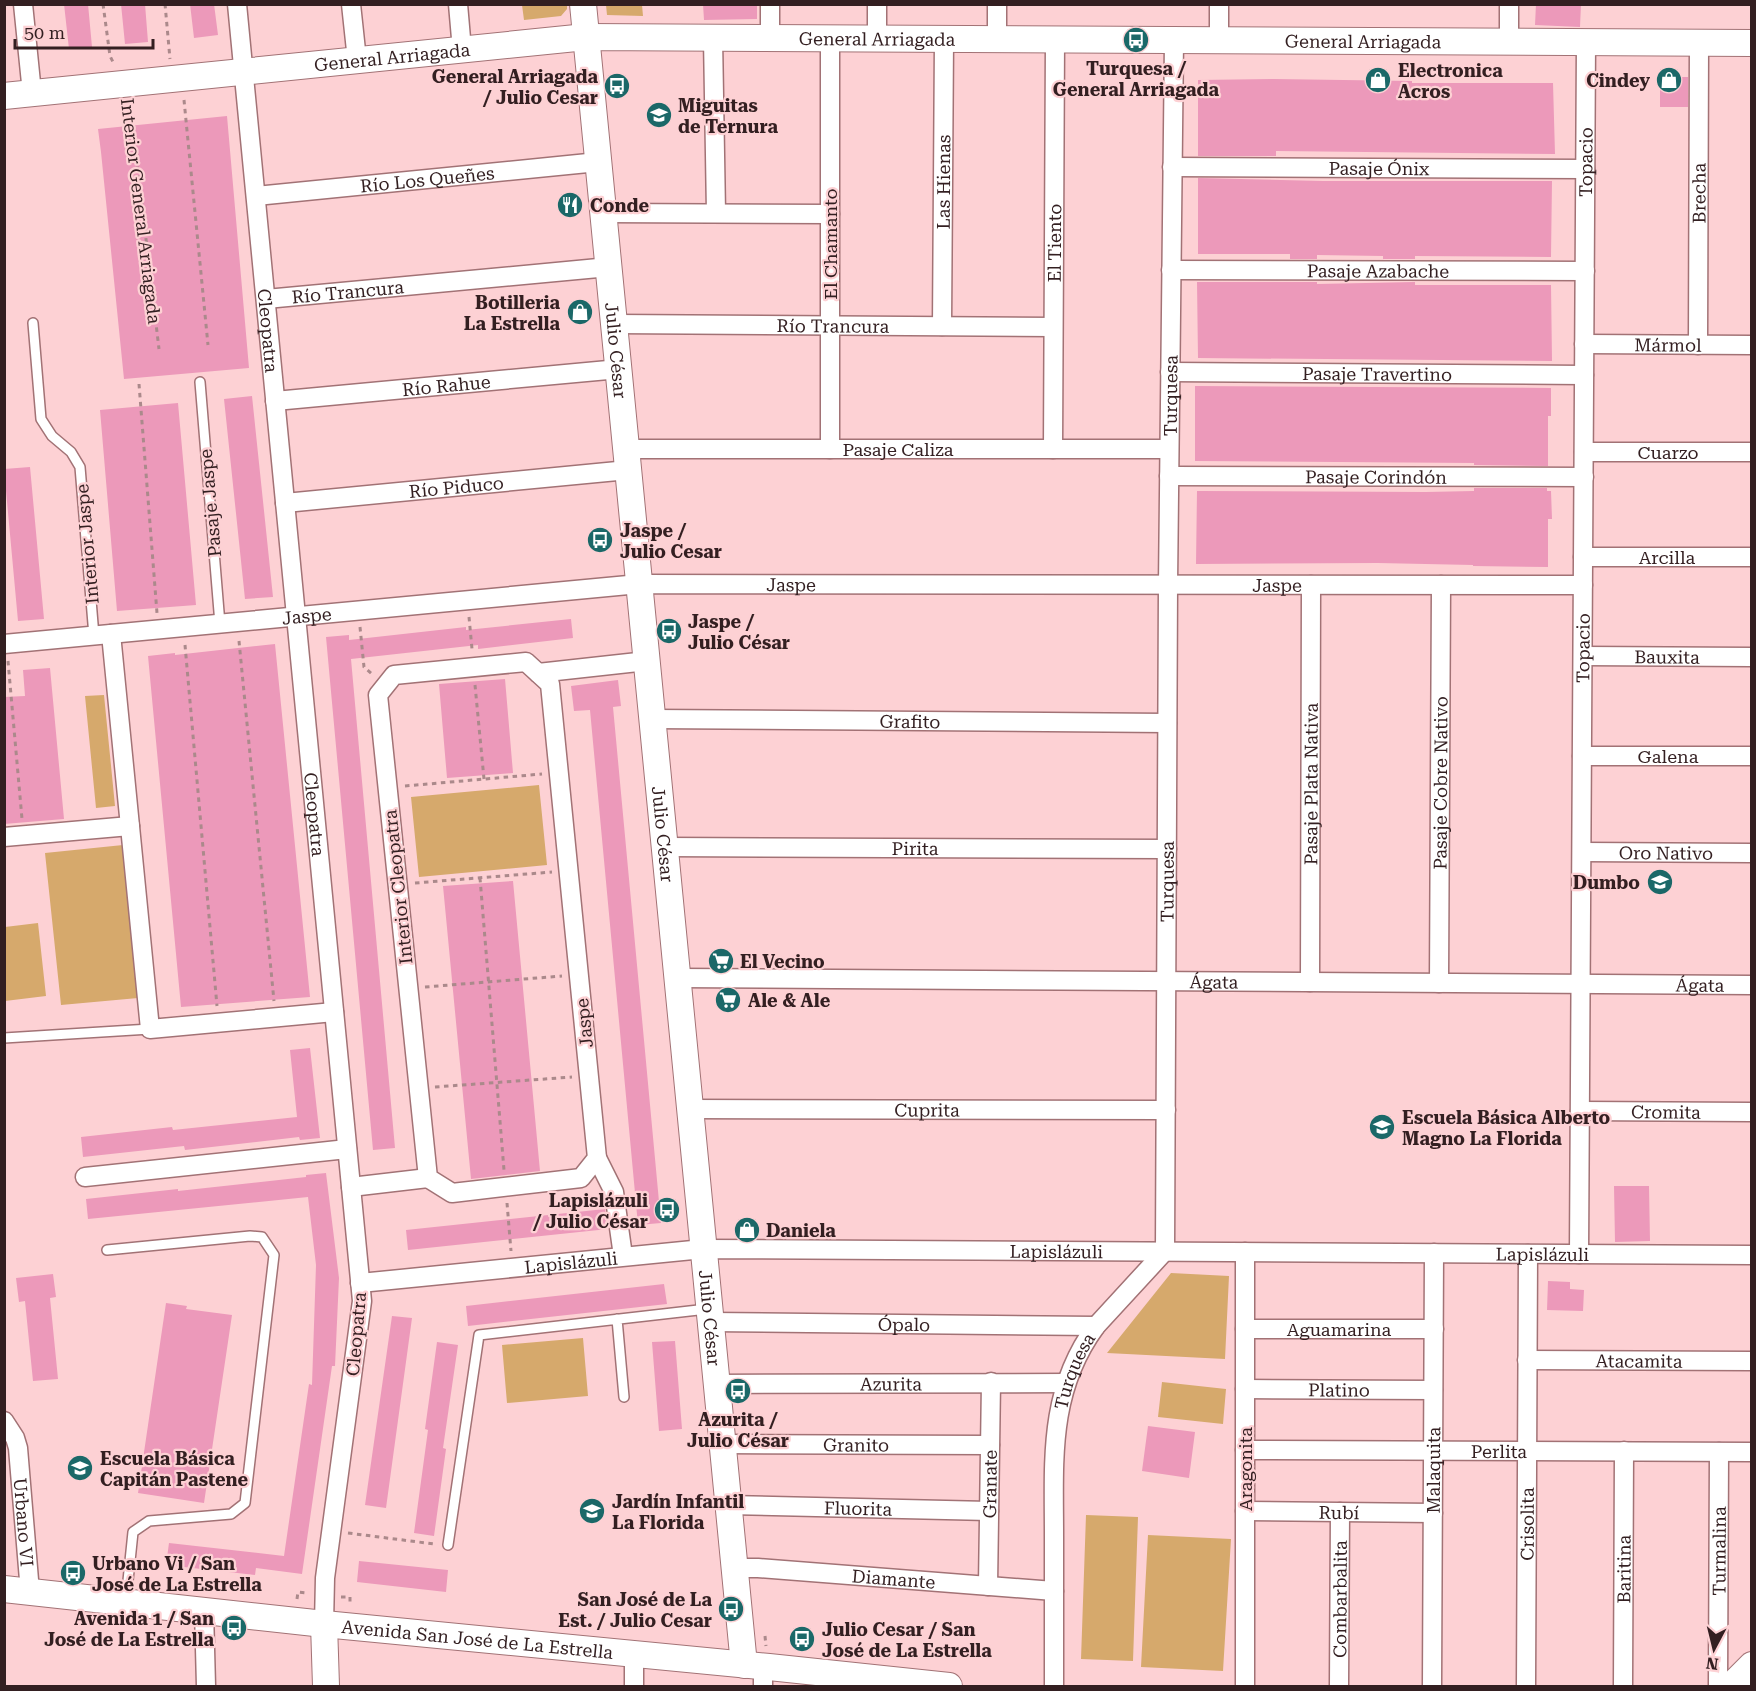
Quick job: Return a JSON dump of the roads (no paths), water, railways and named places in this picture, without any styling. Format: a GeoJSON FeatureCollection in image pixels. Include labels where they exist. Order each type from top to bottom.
{"type":"FeatureCollection","features":[{"type":"Feature","properties":{"kind":"street"},"geometry":{"type":"LineString","coordinates":[[23,4],[32,93]]}},
{"type":"Feature","properties":{"kind":"street","name":"Cleopatra"},"geometry":{"type":"LineString","coordinates":[[237,4],[360,1283],[360,1320],[325,1578],[324,1624]]}},
{"type":"Feature","properties":{"kind":"street"},"geometry":{"type":"LineString","coordinates":[[351,4],[357,60]]}},
{"type":"Feature","properties":{"kind":"street"},"geometry":{"type":"LineString","coordinates":[[458,4],[462,50]]}},
{"type":"Feature","properties":{"kind":"street","name":"Julio César"},"geometry":{"type":"LineString","coordinates":[[583,4],[734,1568],[757,1673]]}},
{"type":"Feature","properties":{"kind":"street"},"geometry":{"type":"LineString","coordinates":[[770,4],[770,38]]}},
{"type":"Feature","properties":{"kind":"street"},"geometry":{"type":"LineString","coordinates":[[877,4],[877,39]]}},
{"type":"Feature","properties":{"kind":"street"},"geometry":{"type":"LineString","coordinates":[[996,39],[997,4]]}},
{"type":"Feature","properties":{"kind":"street"},"geometry":{"type":"LineString","coordinates":[[1219,40],[1220,4]]}},
{"type":"Feature","properties":{"kind":"street"},"geometry":{"type":"LineString","coordinates":[[1509,4],[1509,42]]}},
{"type":"Feature","properties":{"kind":"street","name":"General Arriagada"},"geometry":{"type":"LineString","coordinates":[[4,96],[586,37],[1752,43]]}},
{"type":"Feature","properties":{"kind":"street"},"geometry":{"type":"LineString","coordinates":[[713,38],[716,213]]}},
{"type":"Feature","properties":{"kind":"street","name":"El Chamanto"},"geometry":{"type":"LineString","coordinates":[[830,38],[830,449]]}},
{"type":"Feature","properties":{"kind":"street","name":"Las Hienas"},"geometry":{"type":"LineString","coordinates":[[942,326],[944,39]]}},
{"type":"Feature","properties":{"kind":"street","name":"El Tiento"},"geometry":{"type":"LineString","coordinates":[[1053,449],[1055,39]]}},
{"type":"Feature","properties":{"kind":"street","name":"Turquesa"},"geometry":{"type":"LineString","coordinates":[[1054,1686],[1054,1479],[1056,1433],[1061,1399],[1077,1354],[1096,1326],[1165,1251],[1169,449],[1174,40]]}},
{"type":"Feature","properties":{"kind":"street","name":"Topacio"},"geometry":{"type":"LineString","coordinates":[[1579,1254],[1586,42]]}},
{"type":"Feature","properties":{"kind":"street","name":"Brecha"},"geometry":{"type":"LineString","coordinates":[[1698,345],[1699,43]]}},
{"type":"Feature","properties":{"kind":"street","name":"Río Los Queñes"},"geometry":{"type":"LineString","coordinates":[[256,196],[598,162]]}},
{"type":"Feature","properties":{"kind":"street","name":"Pasaje Ónix"},"geometry":{"type":"LineString","coordinates":[[1172,167],[1585,169]]}},
{"type":"Feature","properties":{"kind":"street"},"geometry":{"type":"LineString","coordinates":[[603,213],[830,214]]}},
{"type":"Feature","properties":{"kind":"street","name":"Río Trancura"},"geometry":{"type":"LineString","coordinates":[[266,299],[609,267]]}},
{"type":"Feature","properties":{"kind":"street","name":"Pasaje Azabache"},"geometry":{"type":"LineString","coordinates":[[1171,270],[1585,271]]}},
{"type":"Feature","properties":{"kind":"street","name":"Río Trancura"},"geometry":{"type":"LineString","coordinates":[[614,324],[1053,327]]}},
{"type":"Feature","properties":{"kind":"street","name":"Mármol"},"geometry":{"type":"LineString","coordinates":[[1584,344],[1752,345]]}},
{"type":"Feature","properties":{"kind":"street","name":"Río Rahue"},"geometry":{"type":"LineString","coordinates":[[276,401],[619,369]]}},
{"type":"Feature","properties":{"kind":"street","name":"Pasaje Travertino"},"geometry":{"type":"LineString","coordinates":[[1170,372],[1584,375]]}},
{"type":"Feature","properties":{"kind":"street","name":"Pasaje Caliza"},"geometry":{"type":"LineString","coordinates":[[627,460],[830,449],[1169,449]]}},
{"type":"Feature","properties":{"kind":"street","name":"Cuarzo"},"geometry":{"type":"LineString","coordinates":[[1584,452],[1752,452]]}},
{"type":"Feature","properties":{"kind":"street","name":"Río Piduco"},"geometry":{"type":"LineString","coordinates":[[285,503],[627,460]]}},
{"type":"Feature","properties":{"kind":"street","name":"Pasaje Corindón"},"geometry":{"type":"LineString","coordinates":[[1169,476],[1584,477]]}},
{"type":"Feature","properties":{"kind":"street","name":"Arcilla"},"geometry":{"type":"LineString","coordinates":[[1583,557],[1752,557]]}},
{"type":"Feature","properties":{"kind":"street","name":"Jaspe"},"geometry":{"type":"LineString","coordinates":[[5,644],[639,584],[1583,585]]}},
{"type":"Feature","properties":{"kind":"street","name":"Pasaje Plata Nativa"},"geometry":{"type":"LineString","coordinates":[[1310,982],[1311,585]]}},
{"type":"Feature","properties":{"kind":"street","name":"Pasaje Cobre Nativo"},"geometry":{"type":"LineString","coordinates":[[1439,983],[1441,585]]}},
{"type":"Feature","properties":{"kind":"street"},"geometry":{"type":"LineString","coordinates":[[102,635],[130,826],[150,1029],[334,1012]]}},
{"type":"Feature","properties":{"kind":"street","name":"Bauxita"},"geometry":{"type":"LineString","coordinates":[[1583,656],[1752,657]]}},
{"type":"Feature","properties":{"kind":"street","name":"Interior Cleopatra"},"geometry":{"type":"LineString","coordinates":[[428,1178],[378,695],[394,675],[526,662],[538,674]]}},
{"type":"Feature","properties":{"kind":"street"},"geometry":{"type":"LineString","coordinates":[[538,674],[647,662]]}},
{"type":"Feature","properties":{"kind":"street","name":"Jaspe"},"geometry":{"type":"LineString","coordinates":[[538,674],[550,684],[597,1158]]}},
{"type":"Feature","properties":{"kind":"street","name":"Grafito"},"geometry":{"type":"LineString","coordinates":[[652,719],[1167,723]]}},
{"type":"Feature","properties":{"kind":"street","name":"Galena"},"geometry":{"type":"LineString","coordinates":[[1582,756],[1752,756]]}},
{"type":"Feature","properties":{"kind":"street"},"geometry":{"type":"LineString","coordinates":[[4,837],[130,826]]}},
{"type":"Feature","properties":{"kind":"street","name":"Pirita"},"geometry":{"type":"LineString","coordinates":[[665,847],[1167,849]]}},
{"type":"Feature","properties":{"kind":"street","name":"Oro Nativo"},"geometry":{"type":"LineString","coordinates":[[1582,852],[1752,853]]}},
{"type":"Feature","properties":{"kind":"street","name":"Ágata"},"geometry":{"type":"LineString","coordinates":[[677,978],[1752,985]]}},
{"type":"Feature","properties":{"kind":"street","name":"Cuprita"},"geometry":{"type":"LineString","coordinates":[[690,1109],[1166,1110]]}},
{"type":"Feature","properties":{"kind":"street","name":"Cromita"},"geometry":{"type":"LineString","coordinates":[[1580,1111],[1752,1112]]}},
{"type":"Feature","properties":{"kind":"street"},"geometry":{"type":"LineString","coordinates":[[85,1177],[347,1149]]}},
{"type":"Feature","properties":{"kind":"street"},"geometry":{"type":"LineString","coordinates":[[351,1187],[428,1178],[452,1193],[581,1179],[597,1158],[614,1192],[623,1256]]}},
{"type":"Feature","properties":{"kind":"street","name":"Lapislázuli"},"geometry":{"type":"LineString","coordinates":[[360,1283],[703,1249],[1752,1255]]}},
{"type":"Feature","properties":{"kind":"street","name":"Aragonita"},"geometry":{"type":"LineString","coordinates":[[1245,1252],[1245,1686]]}},
{"type":"Feature","properties":{"kind":"street","name":"Malaquita"},"geometry":{"type":"LineString","coordinates":[[1432,1686],[1434,1253]]}},
{"type":"Feature","properties":{"kind":"street","name":"Crisolita"},"geometry":{"type":"LineString","coordinates":[[1526,1686],[1528,1254]]}},
{"type":"Feature","properties":{"kind":"street","name":"Ópalo"},"geometry":{"type":"LineString","coordinates":[[710,1315],[1096,1326]]}},
{"type":"Feature","properties":{"kind":"street","name":"Aguamarina"},"geometry":{"type":"LineString","coordinates":[[1245,1329],[1434,1329]]}},
{"type":"Feature","properties":{"kind":"street","name":"Atacamita"},"geometry":{"type":"LineString","coordinates":[[1527,1360],[1752,1360]]}},
{"type":"Feature","properties":{"kind":"street","name":"Granate"},"geometry":{"type":"LineString","coordinates":[[988,1586],[991,1382]]}},
{"type":"Feature","properties":{"kind":"street","name":"Azurita"},"geometry":{"type":"LineString","coordinates":[[717,1384],[1066,1383]]}},
{"type":"Feature","properties":{"kind":"street","name":"Platino"},"geometry":{"type":"LineString","coordinates":[[1245,1389],[1433,1390]]}},
{"type":"Feature","properties":{"kind":"street","name":"Urbano VI"},"geometry":{"type":"LineString","coordinates":[[4,1421],[15,1438],[19,1456],[30,1592]]}},
{"type":"Feature","properties":{"kind":"street","name":"Granito"},"geometry":{"type":"LineString","coordinates":[[722,1444],[990,1445]]}},
{"type":"Feature","properties":{"kind":"street","name":"Perlita"},"geometry":{"type":"LineString","coordinates":[[1245,1450],[1752,1452]]}},
{"type":"Feature","properties":{"kind":"street","name":"Baritina"},"geometry":{"type":"LineString","coordinates":[[1623,1686],[1624,1452]]}},
{"type":"Feature","properties":{"kind":"street","name":"Turmalina"},"geometry":{"type":"LineString","coordinates":[[1718,1686],[1719,1452]]}},
{"type":"Feature","properties":{"kind":"street","name":"Fluorita"},"geometry":{"type":"LineString","coordinates":[[728,1505],[989,1511]]}},
{"type":"Feature","properties":{"kind":"street","name":"Rubí"},"geometry":{"type":"LineString","coordinates":[[1245,1512],[1433,1513]]}},
{"type":"Feature","properties":{"kind":"street","name":"Combarbalita"},"geometry":{"type":"LineString","coordinates":[[1339,1686],[1340,1512]]}},
{"type":"Feature","properties":{"kind":"street","name":"Diamante"},"geometry":{"type":"LineString","coordinates":[[734,1568],[1054,1591]]}},
{"type":"Feature","properties":{"kind":"street","name":"Avenida San José de La Estrella"},"geometry":{"type":"LineString","coordinates":[[4,1589],[324,1624],[634,1654],[757,1673],[950,1686]]}},
{"type":"Feature","properties":{"kind":"street"},"geometry":{"type":"LineString","coordinates":[[204,1611],[206,1686]]}},
{"type":"Feature","properties":{"kind":"street"},"geometry":{"type":"LineString","coordinates":[[324,1624],[326,1686]]}},
{"type":"Feature","properties":{"kind":"street"},"geometry":{"type":"LineString","coordinates":[[634,1654],[634,1686]]}},
{"type":"Feature","properties":{"kind":"street"},"geometry":{"type":"LineString","coordinates":[[1731,1686],[1752,1665]]}},
{"type":"Feature","properties":{"kind":"lane","name":"Interior Jaspe"},"geometry":{"type":"LineString","coordinates":[[33,324],[41,419],[52,436],[71,452],[81,466],[102,635]]}},
{"type":"Feature","properties":{"kind":"lane","name":"Pasaje Jaspe"},"geometry":{"type":"LineString","coordinates":[[200,382],[229,623]]}},
{"type":"Feature","properties":{"kind":"lane"},"geometry":{"type":"LineString","coordinates":[[4,1038],[150,1029]]}},
{"type":"Feature","properties":{"kind":"lane"},"geometry":{"type":"LineString","coordinates":[[107,1250],[250,1236],[262,1237],[274,1255],[245,1503],[231,1514],[149,1521],[133,1532],[126,1602]]}},
{"type":"Feature","properties":{"kind":"lane"},"geometry":{"type":"LineString","coordinates":[[448,1545],[479,1335],[617,1319],[710,1315]]}},
{"type":"Feature","properties":{"kind":"lane"},"geometry":{"type":"LineString","coordinates":[[617,1319],[624,1397]]}},
{"type":"Feature","properties":{"kind":"place","name":"Turquesa / General Arriagada"},"geometry":{"type":"Point","coordinates":[1136,40]}},
{"type":"Feature","properties":{"kind":"place","name":"Electronica Acros"},"geometry":{"type":"Point","coordinates":[1378,80]}},
{"type":"Feature","properties":{"kind":"place","name":"Cindey"},"geometry":{"type":"Point","coordinates":[1669,80]}},
{"type":"Feature","properties":{"kind":"place","name":"General Arriagada / Julio Cesar"},"geometry":{"type":"Point","coordinates":[617,86]}},
{"type":"Feature","properties":{"kind":"place","name":"Miguitas de Ternura"},"geometry":{"type":"Point","coordinates":[659,115]}},
{"type":"Feature","properties":{"kind":"place","name":"Conde"},"geometry":{"type":"Point","coordinates":[570,205]}},
{"type":"Feature","properties":{"kind":"place","name":"Botilleria La Estrella"},"geometry":{"type":"Point","coordinates":[580,312]}},
{"type":"Feature","properties":{"kind":"place","name":"Jaspe / Julio Cesar"},"geometry":{"type":"Point","coordinates":[600,540]}},
{"type":"Feature","properties":{"kind":"place","name":"Jaspe / Julio César"},"geometry":{"type":"Point","coordinates":[669,631]}},
{"type":"Feature","properties":{"kind":"place","name":"Dumbo"},"geometry":{"type":"Point","coordinates":[1660,882]}},
{"type":"Feature","properties":{"kind":"place","name":"El Vecino"},"geometry":{"type":"Point","coordinates":[721,961]}},
{"type":"Feature","properties":{"kind":"place","name":"Ale & Ale"},"geometry":{"type":"Point","coordinates":[728,1000]}},
{"type":"Feature","properties":{"kind":"place","name":"Escuela Básica Alberto Magno La Florida"},"geometry":{"type":"Point","coordinates":[1382,1127]}},
{"type":"Feature","properties":{"kind":"place","name":"Lapislázuli / Julio César"},"geometry":{"type":"Point","coordinates":[667,1210]}},
{"type":"Feature","properties":{"kind":"place","name":"Daniela"},"geometry":{"type":"Point","coordinates":[747,1230]}},
{"type":"Feature","properties":{"kind":"place","name":"Azurita / Julio César"},"geometry":{"type":"Point","coordinates":[738,1391]}},
{"type":"Feature","properties":{"kind":"place","name":"Escuela Básica Capitán Pastene"},"geometry":{"type":"Point","coordinates":[80,1468]}},
{"type":"Feature","properties":{"kind":"place","name":"Jardín Infantil La Florida"},"geometry":{"type":"Point","coordinates":[592,1511]}},
{"type":"Feature","properties":{"kind":"place","name":"Urbano Vi / San José de La Estrella"},"geometry":{"type":"Point","coordinates":[73,1573]}},
{"type":"Feature","properties":{"kind":"place","name":"San José de La Est. / Julio Cesar"},"geometry":{"type":"Point","coordinates":[731,1609]}},
{"type":"Feature","properties":{"kind":"place","name":"Avenida 1 / San José de La Estrella"},"geometry":{"type":"Point","coordinates":[234,1628]}},
{"type":"Feature","properties":{"kind":"place","name":"Julio Cesar / San José de La Estrella"},"geometry":{"type":"Point","coordinates":[802,1639]}}]}
